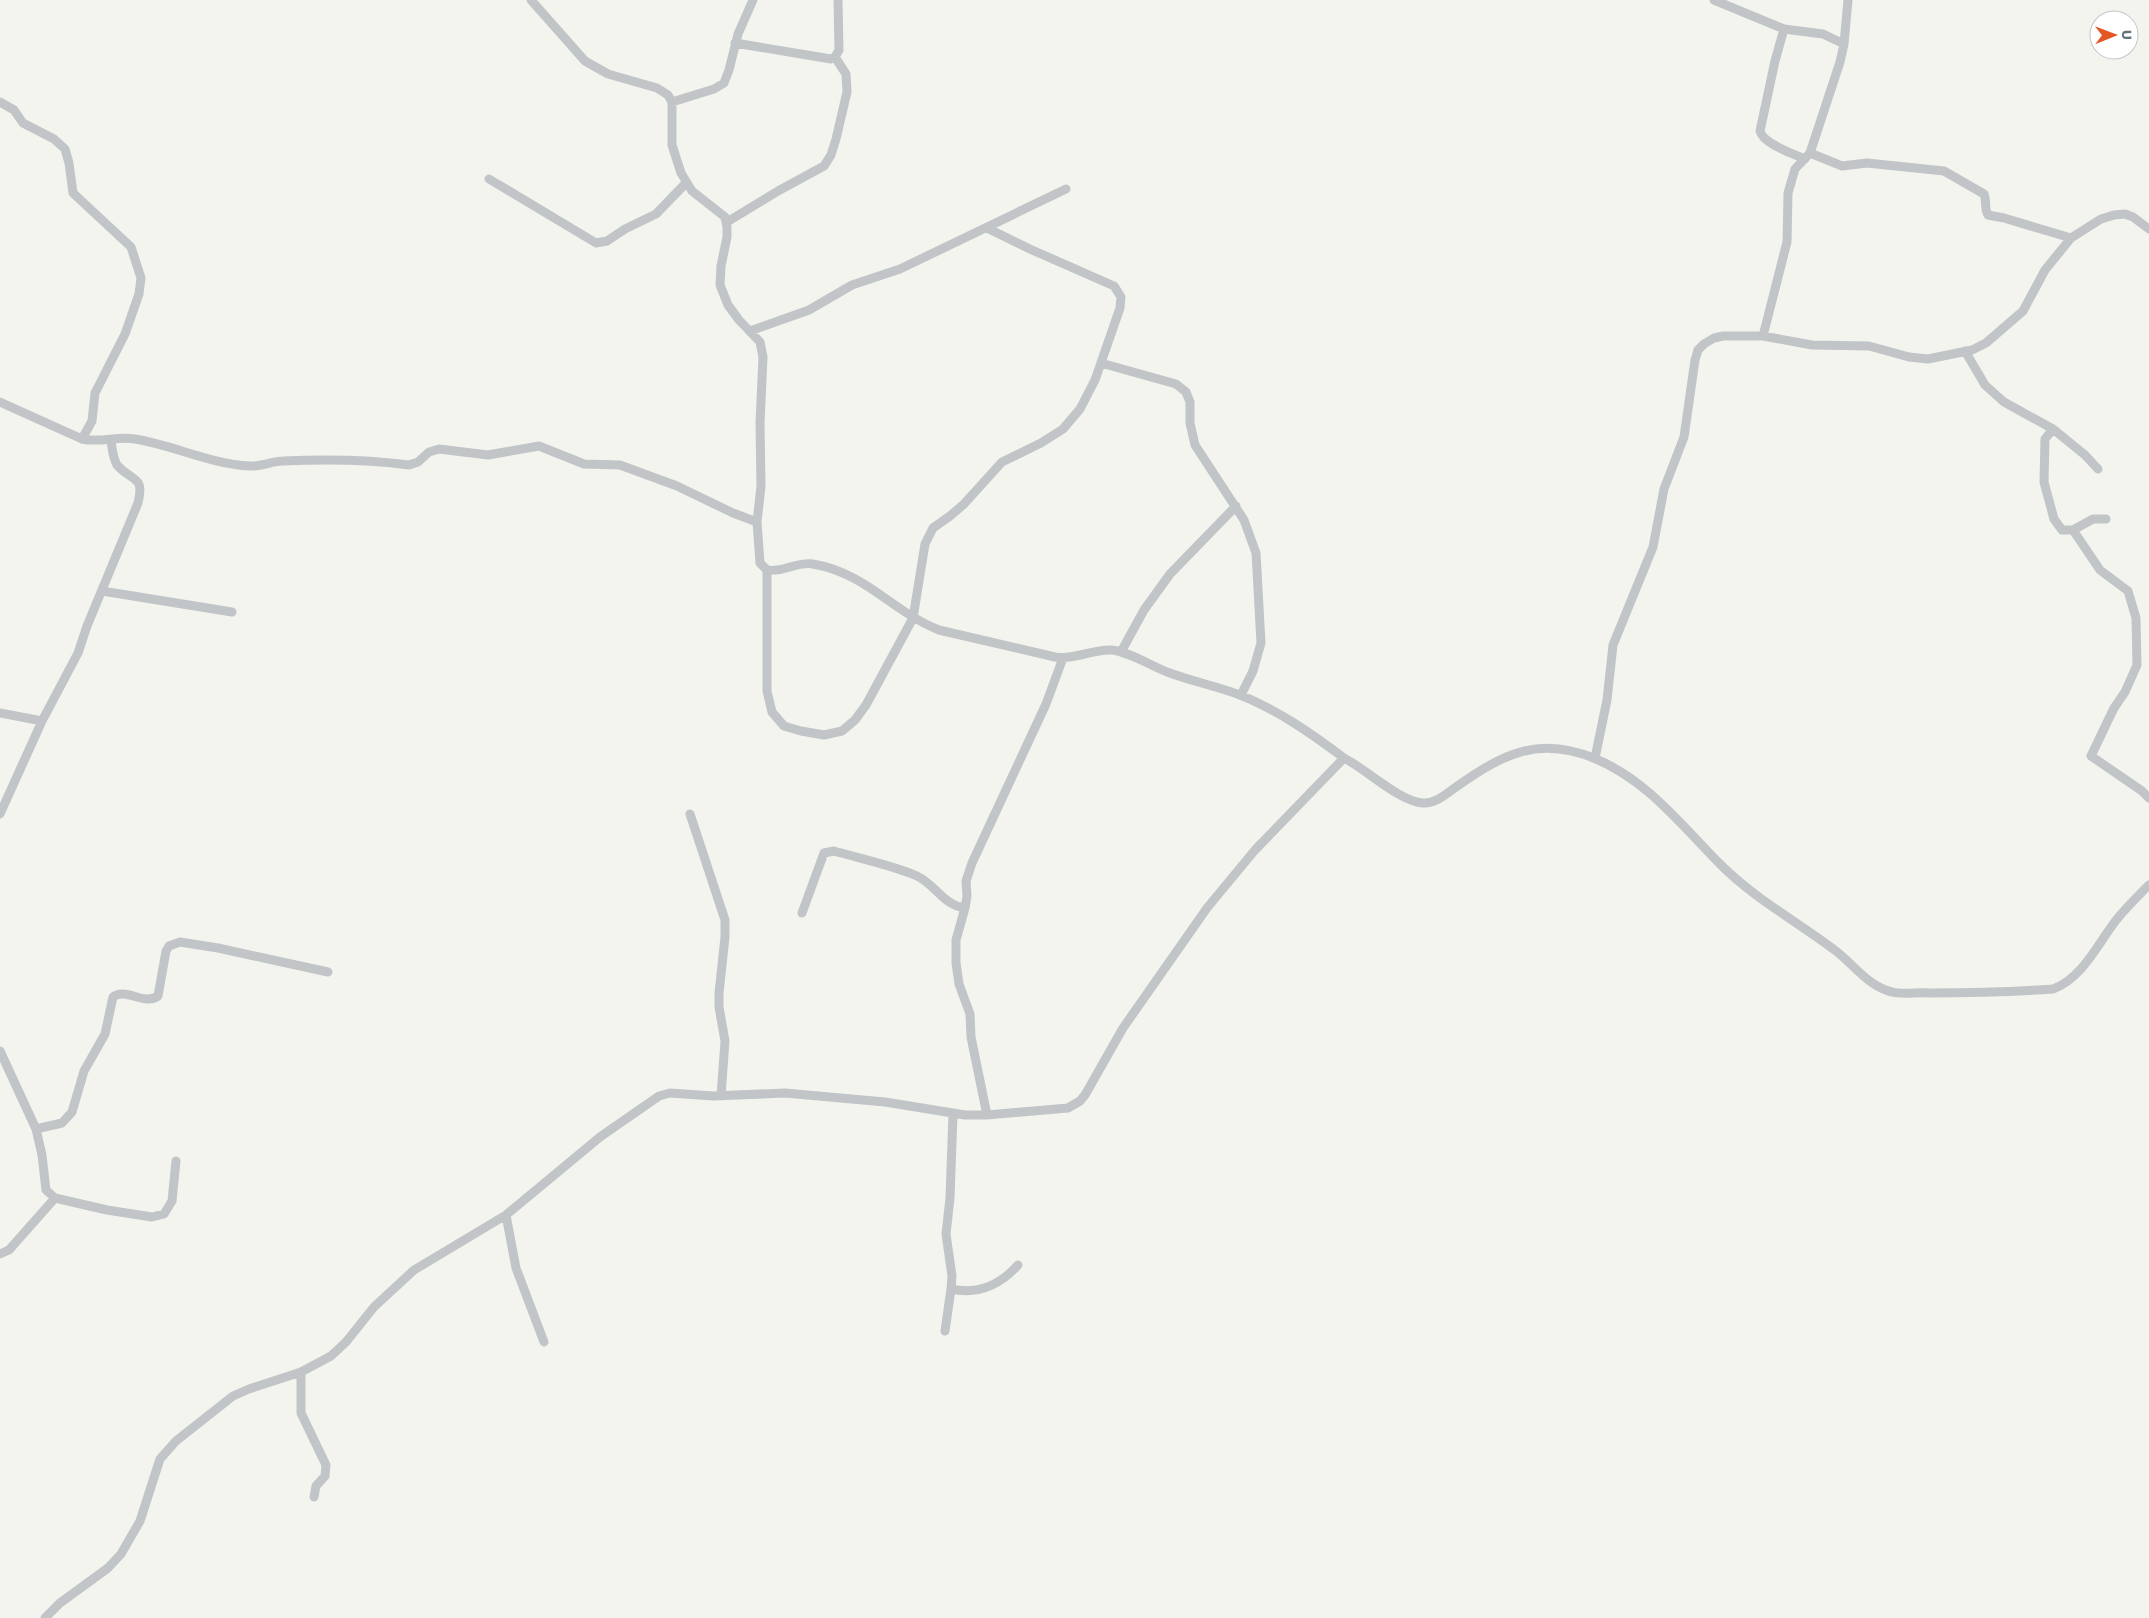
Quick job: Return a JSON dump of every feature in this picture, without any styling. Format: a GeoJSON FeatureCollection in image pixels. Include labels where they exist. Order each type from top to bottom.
{"type":"FeatureCollection","features":[{"type":"Feature","properties":{"kind":"street"},"geometry":{"type":"LineString","coordinates":[[530,0],[585,61],[608,74],[663,91],[672,102],[672,145],[686,182],[699,198],[722,213],[726,222],[727,237],[721,266],[720,285],[728,305],[760,342],[763,358],[760,423],[761,486],[757,522],[760,563],[767,570],[767,690],[772,712],[784,726],[824,735],[842,731],[855,720],[866,705],[913,618],[925,544],[933,528],[964,504],[1002,462],[1041,444],[1063,429],[1080,409],[1096,380],[1120,308],[1121,297],[1114,286],[987,228]]}},
{"type":"Feature","properties":{"kind":"street"},"geometry":{"type":"LineString","coordinates":[[672,102],[714,89],[724,82],[730,70],[735,43],[753,0]]}},
{"type":"Feature","properties":{"kind":"street"},"geometry":{"type":"LineString","coordinates":[[735,43],[831,59],[835,57],[839,50],[838,0]]}},
{"type":"Feature","properties":{"kind":"street"},"geometry":{"type":"LineString","coordinates":[[1714,0],[1784,29],[1823,34],[1844,44]]}},
{"type":"Feature","properties":{"kind":"street"},"geometry":{"type":"LineString","coordinates":[[1762,336],[1787,242],[1788,194],[1796,169],[1807,156],[1840,62],[1844,44],[1848,0]]}},
{"type":"Feature","properties":{"kind":"street"},"geometry":{"type":"LineString","coordinates":[[1784,29],[1762,117],[1760,134],[1769,143],[1842,166],[1867,164],[1944,171],[1984,194],[1988,215],[2071,238]]}},
{"type":"Feature","properties":{"kind":"street"},"geometry":{"type":"LineString","coordinates":[[726,222],[824,166],[831,155],[836,139],[847,92],[846,74],[835,57]]}},
{"type":"Feature","properties":{"kind":"street"},"geometry":{"type":"LineString","coordinates":[[0,102],[14,110],[23,123],[54,139],[65,149],[73,193],[130,247],[141,278],[139,294],[125,334],[95,393],[92,421],[82,439]]}},
{"type":"Feature","properties":{"kind":"street"},"geometry":{"type":"LineString","coordinates":[[489,179],[596,243],[601,244],[625,229],[656,214],[686,182]]}},
{"type":"Feature","properties":{"kind":"street"},"geometry":{"type":"LineString","coordinates":[[750,331],[809,310],[852,285],[900,269],[1066,188]]}},
{"type":"Feature","properties":{"kind":"street"},"geometry":{"type":"LineString","coordinates":[[1595,758],[1607,700],[1613,645],[1653,547],[1664,489],[1684,437],[1698,350],[1714,338],[1723,336],[1762,336],[1812,346],[1869,346],[1928,359],[1980,348],[2022,311],[2045,270],[2071,238],[2101,219],[2114,215],[2125,214],[2133,217],[2149,229]]}},
{"type":"Feature","properties":{"kind":"street"},"geometry":{"type":"LineString","coordinates":[[1965,351],[1985,386],[2004,402],[2052,429],[2085,455],[2098,469]]}},
{"type":"Feature","properties":{"kind":"street"},"geometry":{"type":"LineString","coordinates":[[1101,363],[1176,384],[1186,392],[1190,402],[1190,423],[1195,445],[1217,482],[1236,506],[1244,520],[1256,553],[1261,643],[1253,671],[1241,695]]}},
{"type":"Feature","properties":{"kind":"street"},"geometry":{"type":"LineString","coordinates":[[0,402],[82,439],[111,441],[134,439],[221,462],[248,466],[261,466],[277,461],[348,459],[409,465],[418,462],[429,452],[439,450],[488,455],[539,446],[584,464],[620,465],[677,486],[726,510],[757,522]]}},
{"type":"Feature","properties":{"kind":"street"},"geometry":{"type":"LineString","coordinates":[[2052,429],[2045,439],[2044,482],[2054,520],[2062,530],[2073,530],[2094,519],[2106,520]]}},
{"type":"Feature","properties":{"kind":"street"},"geometry":{"type":"LineString","coordinates":[[0,814],[42,721],[78,654],[87,626],[138,503],[141,490],[140,484],[117,464],[111,441]]}},
{"type":"Feature","properties":{"kind":"street"},"geometry":{"type":"LineString","coordinates":[[1121,652],[1144,610],[1170,574],[1236,506]]}},
{"type":"Feature","properties":{"kind":"street"},"geometry":{"type":"LineString","coordinates":[[2073,530],[2100,570],[2128,591],[2136,618],[2137,665],[2091,756],[2142,791],[2149,798]]}},
{"type":"Feature","properties":{"kind":"street"},"geometry":{"type":"LineString","coordinates":[[767,570],[808,564],[839,571],[880,593],[913,618],[939,630],[1063,658],[1072,658],[1104,650],[1121,652],[1169,673],[1241,695],[1267,707],[1311,734],[1400,795],[1422,803],[1431,802],[1444,796],[1496,761],[1526,749],[1556,747],[1595,758],[1616,768],[1659,802],[1692,833],[1721,865],[1753,893],[1837,952],[1868,981],[1893,993],[1984,994],[2053,989],[2063,985],[2078,972],[2117,920],[2149,885]]}},
{"type":"Feature","properties":{"kind":"street"},"geometry":{"type":"LineString","coordinates":[[102,591],[232,612]]}},
{"type":"Feature","properties":{"kind":"street"},"geometry":{"type":"LineString","coordinates":[[988,1115],[971,1037],[970,1014],[959,984],[956,940],[968,896],[966,882],[970,869],[1046,704],[1063,658]]}},
{"type":"Feature","properties":{"kind":"street"},"geometry":{"type":"LineString","coordinates":[[0,712],[42,721]]}},
{"type":"Feature","properties":{"kind":"street"},"geometry":{"type":"LineString","coordinates":[[45,1618],[60,1603],[108,1568],[121,1554],[140,1521],[160,1459],[176,1440],[233,1396],[249,1388],[300,1372],[324,1360],[340,1349],[374,1307],[414,1270],[506,1215],[600,1137],[650,1102],[670,1094],[721,1096],[785,1093],[885,1102],[953,1114],[988,1115],[1068,1108],[1080,1101],[1108,1057],[1123,1028],[1207,908],[1255,850],[1344,758]]}},
{"type":"Feature","properties":{"kind":"street"},"geometry":{"type":"LineString","coordinates":[[690,814],[725,920],[719,993],[719,1007],[725,1042],[721,1096]]}},
{"type":"Feature","properties":{"kind":"street"},"geometry":{"type":"LineString","coordinates":[[802,913],[824,852],[828,851],[910,873],[923,879],[948,903],[965,908]]}},
{"type":"Feature","properties":{"kind":"street"},"geometry":{"type":"LineString","coordinates":[[36,1129],[62,1123],[72,1112],[84,1071],[106,1034],[113,997],[120,994],[153,1000],[158,996],[166,951],[169,946],[180,942],[218,948],[328,972]]}},
{"type":"Feature","properties":{"kind":"street"},"geometry":{"type":"LineString","coordinates":[[0,1051],[36,1129],[42,1155],[46,1190],[55,1198],[108,1210],[152,1217],[164,1214],[172,1201],[176,1161]]}},
{"type":"Feature","properties":{"kind":"street"},"geometry":{"type":"LineString","coordinates":[[945,1332],[952,1276],[946,1234],[950,1198],[953,1114]]}},
{"type":"Feature","properties":{"kind":"street"},"geometry":{"type":"LineString","coordinates":[[0,1254],[9,1250],[55,1198]]}},
{"type":"Feature","properties":{"kind":"street"},"geometry":{"type":"LineString","coordinates":[[506,1215],[516,1268],[544,1342]]}},
{"type":"Feature","properties":{"kind":"street"},"geometry":{"type":"LineString","coordinates":[[951,1289],[966,1291],[993,1286],[1003,1281],[1018,1265]]}},
{"type":"Feature","properties":{"kind":"street"},"geometry":{"type":"LineString","coordinates":[[300,1372],[301,1413],[326,1465],[325,1476],[316,1486],[314,1497]]}}]}
